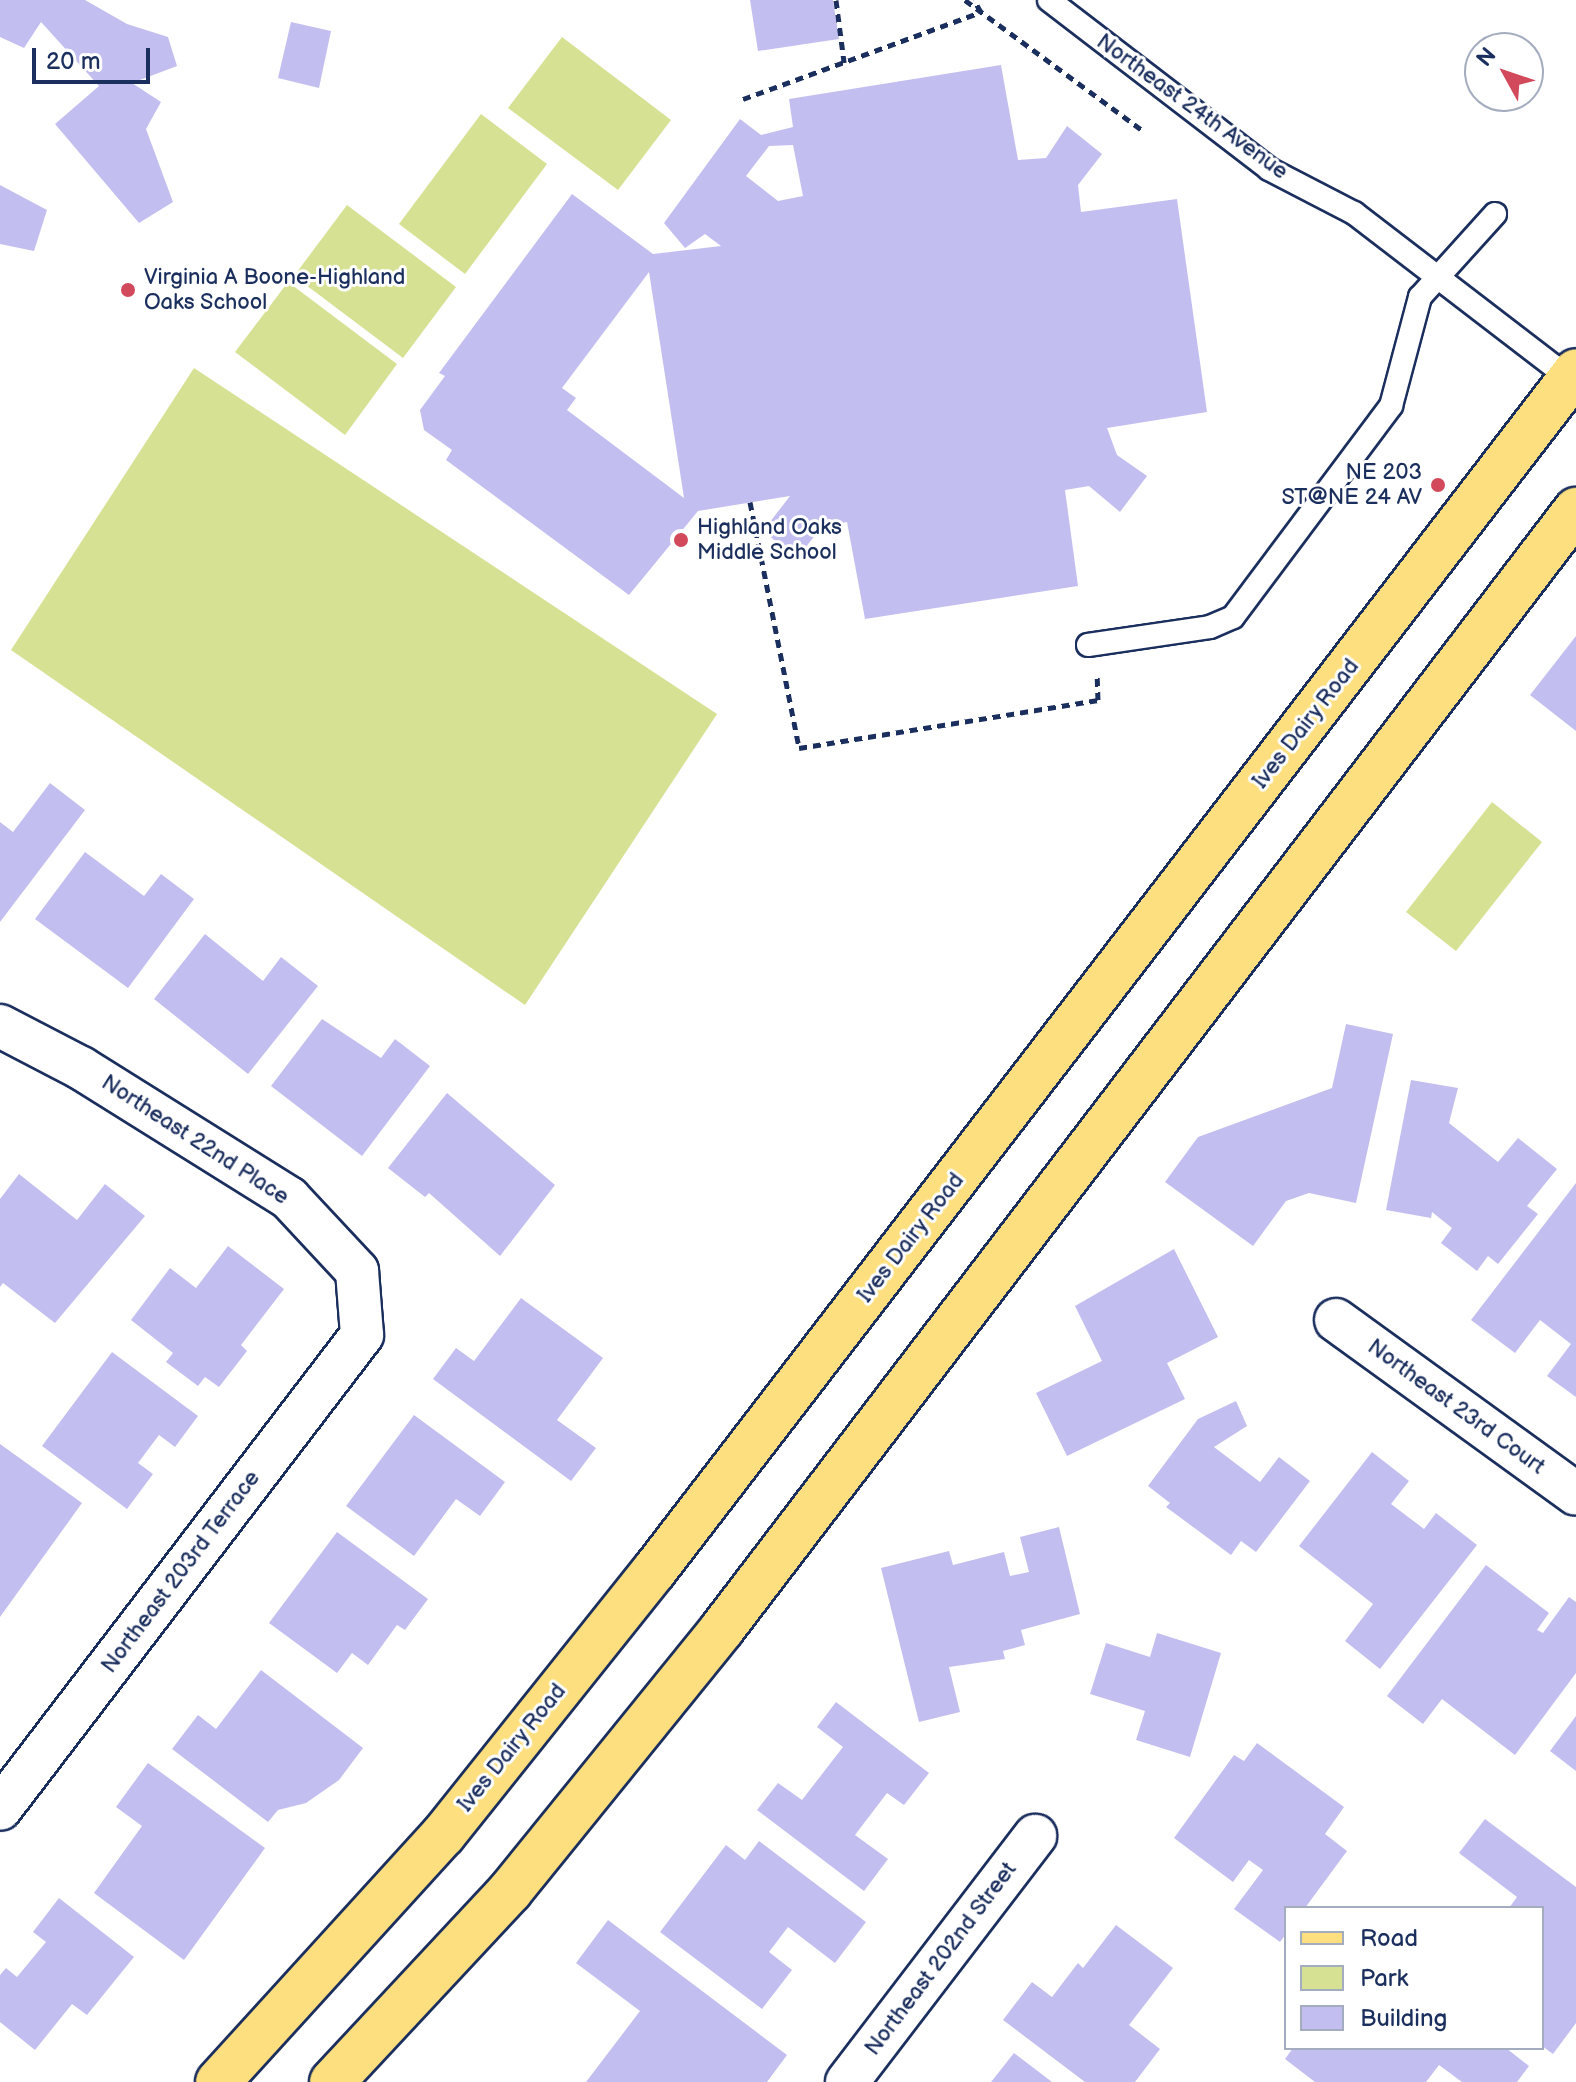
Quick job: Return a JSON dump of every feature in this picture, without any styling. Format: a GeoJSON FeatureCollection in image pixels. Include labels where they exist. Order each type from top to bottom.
{"type":"FeatureCollection","features":[{"type":"Feature","properties":{"kind":"main road","name":"Ives Dairy Road"},"geometry":{"type":"LineString","coordinates":[[218,2082],[443,1835],[654,1571],[1573,375]]}},
{"type":"Feature","properties":{"kind":"main road"},"geometry":{"type":"LineString","coordinates":[[332,2082],[510,1891],[722,1629],[1576,510]]}},
{"type":"Feature","properties":{"kind":"street","name":"Northeast 22nd Place"},"geometry":{"type":"LineString","coordinates":[[0,1026],[81,1068],[289,1198],[357,1271],[362,1335]]}},
{"type":"Feature","properties":{"kind":"street","name":"Northeast 23rd Court"},"geometry":{"type":"LineString","coordinates":[[1336,1320],[1576,1494]]}},
{"type":"Feature","properties":{"kind":"street","name":"Northeast 203rd Terrace"},"geometry":{"type":"LineString","coordinates":[[0,1809],[362,1335]]}},
{"type":"Feature","properties":{"kind":"street","name":"Northeast 202nd Street"},"geometry":{"type":"LineString","coordinates":[[847,2082],[1035,1836]]}},
{"type":"Feature","properties":{"kind":"lane","name":"Northeast 24th Avenue"},"geometry":{"type":"LineString","coordinates":[[1049,0],[1269,169],[1339,205],[1573,375]]}},
{"type":"Feature","properties":{"kind":"lane"},"geometry":{"type":"LineString","coordinates":[[1092,643],[1210,627],[1233,617],[1391,406],[1420,297],[1495,214]]}},
{"type":"Feature","properties":{"kind":"path"},"geometry":{"type":"LineString","coordinates":[[836,0],[844,62]]}},
{"type":"Feature","properties":{"kind":"path"},"geometry":{"type":"LineString","coordinates":[[965,0],[1142,130]]}},
{"type":"Feature","properties":{"kind":"path"},"geometry":{"type":"LineString","coordinates":[[974,0],[981,12]]}},
{"type":"Feature","properties":{"kind":"path"},"geometry":{"type":"LineString","coordinates":[[743,99],[981,12]]}},
{"type":"Feature","properties":{"kind":"path"},"geometry":{"type":"LineString","coordinates":[[750,502],[799,748],[1098,700],[1092,643]]}},
{"type":"Feature","properties":{"kind":"green space"},"geometry":{"type":"Polygon","coordinates":[[[562,37],[671,120],[618,190],[508,108],[562,37]]]}},
{"type":"Feature","properties":{"kind":"green space"},"geometry":{"type":"Polygon","coordinates":[[[481,114],[547,164],[465,274],[399,224],[481,114]]]}},
{"type":"Feature","properties":{"kind":"green space"},"geometry":{"type":"Polygon","coordinates":[[[347,205],[456,287],[403,358],[294,276],[347,205]]]}},
{"type":"Feature","properties":{"kind":"green space"},"geometry":{"type":"Polygon","coordinates":[[[288,282],[397,364],[345,435],[235,352],[288,282]]]}},
{"type":"Feature","properties":{"kind":"green space"},"geometry":{"type":"Polygon","coordinates":[[[194,368],[717,714],[525,1005],[11,650],[194,368]]]}},
{"type":"Feature","properties":{"kind":"green space"},"geometry":{"type":"Polygon","coordinates":[[[1492,802],[1542,842],[1456,951],[1406,912],[1492,802]]]}},
{"type":"Feature","properties":{"kind":"building"},"geometry":{"type":"Polygon","coordinates":[[[0,0],[85,0],[127,24],[168,37],[177,66],[132,83],[161,102],[146,129],[173,202],[139,223],[55,124],[99,86],[41,22],[24,48],[0,37],[0,0]]]}},
{"type":"Feature","properties":{"kind":"building"},"geometry":{"type":"Polygon","coordinates":[[[750,0],[833,0],[839,39],[758,51],[750,0]]]}},
{"type":"Feature","properties":{"kind":"building"},"geometry":{"type":"Polygon","coordinates":[[[291,22],[331,31],[319,88],[278,78],[291,22]]]}},
{"type":"Feature","properties":{"kind":"building","name":"Highland Oaks Middle School"},"geometry":{"type":"Polygon","coordinates":[[[1001,65],[1018,160],[1046,158],[1067,126],[1102,154],[1078,185],[1081,212],[1177,199],[1207,412],[1107,428],[1117,455],[1147,476],[1120,512],[1089,486],[1065,490],[1078,586],[865,619],[847,522],[821,528],[797,558],[763,531],[790,496],[698,511],[629,595],[446,460],[452,450],[424,430],[420,410],[445,376],[439,373],[572,194],[653,254],[721,246],[705,234],[685,248],[664,223],[740,119],[761,135],[793,127],[789,99],[1001,65]],[[793,145],[769,146],[746,176],[778,201],[803,196],[793,145]],[[649,272],[562,388],[576,398],[567,410],[684,498],[649,272]]]}},
{"type":"Feature","properties":{"kind":"building"},"geometry":{"type":"Polygon","coordinates":[[[0,185],[47,210],[34,251],[0,244],[0,185]]]}},
{"type":"Feature","properties":{"kind":"building"},"geometry":{"type":"Polygon","coordinates":[[[1576,636],[1576,731],[1530,695],[1576,636]]]}},
{"type":"Feature","properties":{"kind":"building"},"geometry":{"type":"Polygon","coordinates":[[[50,783],[85,810],[0,922],[0,822],[13,832],[50,783]]]}},
{"type":"Feature","properties":{"kind":"building"},"geometry":{"type":"Polygon","coordinates":[[[85,852],[144,896],[161,874],[194,899],[128,988],[35,919],[85,852]]]}},
{"type":"Feature","properties":{"kind":"building"},"geometry":{"type":"Polygon","coordinates":[[[205,934],[263,981],[281,957],[318,986],[248,1074],[154,999],[205,934]]]}},
{"type":"Feature","properties":{"kind":"building"},"geometry":{"type":"Polygon","coordinates":[[[322,1019],[381,1058],[395,1039],[430,1066],[362,1156],[271,1086],[322,1019]]]}},
{"type":"Feature","properties":{"kind":"building"},"geometry":{"type":"Polygon","coordinates":[[[1346,1024],[1393,1034],[1356,1203],[1309,1193],[1286,1201],[1253,1246],[1165,1182],[1198,1137],[1332,1088],[1346,1024]]]}},
{"type":"Feature","properties":{"kind":"building"},"geometry":{"type":"Polygon","coordinates":[[[1411,1080],[1458,1088],[1449,1123],[1498,1162],[1518,1138],[1557,1169],[1527,1206],[1538,1214],[1498,1264],[1488,1256],[1477,1271],[1441,1243],[1452,1228],[1432,1212],[1431,1218],[1386,1210],[1411,1080]]]}},
{"type":"Feature","properties":{"kind":"building"},"geometry":{"type":"Polygon","coordinates":[[[447,1093],[555,1185],[500,1256],[429,1193],[425,1197],[388,1168],[447,1093]]]}},
{"type":"Feature","properties":{"kind":"building"},"geometry":{"type":"Polygon","coordinates":[[[19,1174],[77,1220],[105,1184],[145,1216],[55,1323],[3,1283],[0,1287],[0,1199],[19,1174]]]}},
{"type":"Feature","properties":{"kind":"building"},"geometry":{"type":"Polygon","coordinates":[[[1576,1183],[1576,1397],[1547,1376],[1571,1344],[1540,1320],[1515,1353],[1471,1320],[1576,1183]]]}},
{"type":"Feature","properties":{"kind":"building"},"geometry":{"type":"Polygon","coordinates":[[[228,1246],[284,1289],[241,1345],[247,1351],[219,1387],[205,1377],[198,1386],[166,1362],[173,1353],[131,1320],[170,1268],[196,1288],[228,1246]]]}},
{"type":"Feature","properties":{"kind":"building"},"geometry":{"type":"Polygon","coordinates":[[[1174,1249],[1218,1337],[1167,1363],[1185,1399],[1067,1456],[1036,1393],[1102,1361],[1075,1306],[1174,1249]]]}},
{"type":"Feature","properties":{"kind":"building"},"geometry":{"type":"Polygon","coordinates":[[[521,1298],[603,1358],[557,1420],[596,1448],[571,1481],[433,1379],[456,1348],[474,1361],[521,1298]]]}},
{"type":"Feature","properties":{"kind":"building"},"geometry":{"type":"Polygon","coordinates":[[[112,1352],[198,1416],[175,1447],[159,1435],[138,1463],[153,1474],[127,1509],[42,1446],[112,1352]]]}},
{"type":"Feature","properties":{"kind":"building"},"geometry":{"type":"Polygon","coordinates":[[[1236,1401],[1247,1426],[1214,1447],[1260,1482],[1279,1457],[1310,1481],[1256,1552],[1241,1541],[1231,1555],[1166,1507],[1170,1503],[1148,1486],[1198,1419],[1236,1401]]]}},
{"type":"Feature","properties":{"kind":"building"},"geometry":{"type":"Polygon","coordinates":[[[414,1415],[505,1482],[480,1516],[456,1499],[414,1556],[346,1506],[414,1415]]]}},
{"type":"Feature","properties":{"kind":"building"},"geometry":{"type":"Polygon","coordinates":[[[0,1444],[82,1503],[0,1617],[0,1444]]]}},
{"type":"Feature","properties":{"kind":"building"},"geometry":{"type":"Polygon","coordinates":[[[1372,1452],[1409,1481],[1391,1504],[1424,1529],[1436,1513],[1477,1545],[1380,1669],[1345,1641],[1373,1604],[1299,1546],[1372,1452]]]}},
{"type":"Feature","properties":{"kind":"building"},"geometry":{"type":"Polygon","coordinates":[[[1059,1527],[1080,1614],[1021,1630],[1025,1645],[1003,1651],[1005,1659],[949,1667],[960,1712],[919,1722],[881,1568],[949,1551],[953,1565],[1004,1552],[1010,1576],[1029,1572],[1020,1537],[1059,1527]]]}},
{"type":"Feature","properties":{"kind":"building"},"geometry":{"type":"Polygon","coordinates":[[[337,1532],[428,1599],[405,1630],[397,1625],[368,1665],[352,1653],[337,1673],[269,1623],[337,1532]]]}},
{"type":"Feature","properties":{"kind":"building"},"geometry":{"type":"Polygon","coordinates":[[[1486,1565],[1549,1613],[1537,1630],[1543,1633],[1569,1597],[1576,1602],[1576,1673],[1515,1755],[1442,1699],[1423,1724],[1387,1696],[1486,1565]]]}},
{"type":"Feature","properties":{"kind":"building"},"geometry":{"type":"Polygon","coordinates":[[[1157,1633],[1221,1653],[1190,1757],[1136,1740],[1145,1711],[1090,1694],[1106,1643],[1150,1657],[1157,1633]]]}},
{"type":"Feature","properties":{"kind":"building"},"geometry":{"type":"Polygon","coordinates":[[[261,1670],[363,1748],[339,1780],[306,1803],[278,1810],[268,1822],[172,1749],[198,1715],[216,1729],[261,1670]]]}},
{"type":"Feature","properties":{"kind":"building"},"geometry":{"type":"Polygon","coordinates":[[[836,1702],[929,1773],[904,1805],[887,1793],[855,1835],[888,1859],[864,1891],[757,1810],[778,1783],[802,1800],[843,1747],[817,1727],[836,1702]]]}},
{"type":"Feature","properties":{"kind":"building"},"geometry":{"type":"Polygon","coordinates":[[[1576,1716],[1576,1771],[1550,1751],[1576,1716]]]}},
{"type":"Feature","properties":{"kind":"building"},"geometry":{"type":"Polygon","coordinates":[[[1257,1743],[1344,1807],[1325,1834],[1347,1851],[1306,1906],[1284,1906],[1284,1937],[1280,1942],[1234,1909],[1263,1870],[1249,1860],[1233,1882],[1174,1838],[1234,1755],[1244,1761],[1257,1743]]]}},
{"type":"Feature","properties":{"kind":"building"},"geometry":{"type":"Polygon","coordinates":[[[148,1763],[265,1848],[184,1960],[94,1893],[142,1826],[116,1807],[148,1763]]]}},
{"type":"Feature","properties":{"kind":"building"},"geometry":{"type":"Polygon","coordinates":[[[1485,1819],[1576,1887],[1576,2023],[1553,2054],[1544,2047],[1544,1906],[1510,1906],[1517,1897],[1459,1853],[1485,1819]]]}},
{"type":"Feature","properties":{"kind":"building"},"geometry":{"type":"Polygon","coordinates":[[[759,1841],[866,1922],[835,1963],[788,1927],[769,1952],[792,1970],[762,2009],[660,1932],[726,1845],[745,1860],[759,1841]]]}},
{"type":"Feature","properties":{"kind":"building"},"geometry":{"type":"Polygon","coordinates":[[[59,1898],[134,1957],[87,2015],[72,2004],[35,2050],[0,2022],[0,1975],[6,1968],[17,1977],[46,1942],[33,1932],[59,1898]]]}},
{"type":"Feature","properties":{"kind":"building"},"geometry":{"type":"Polygon","coordinates":[[[608,1920],[787,2055],[767,2082],[586,2082],[640,2011],[576,1963],[608,1920]]]}},
{"type":"Feature","properties":{"kind":"building"},"geometry":{"type":"Polygon","coordinates":[[[1116,1925],[1173,1968],[1129,2025],[1160,2049],[1135,2082],[1085,2082],[1003,2020],[1032,1982],[1052,1997],[1078,1963],[1083,1968],[1116,1925]]]}},
{"type":"Feature","properties":{"kind":"building"},"geometry":{"type":"Polygon","coordinates":[[[1292,2050],[1509,2050],[1529,2066],[1517,2082],[1462,2082],[1439,2065],[1426,2082],[1315,2082],[1285,2059],[1292,2050]]]}},
{"type":"Feature","properties":{"kind":"building"},"geometry":{"type":"Polygon","coordinates":[[[1014,2053],[1052,2082],[991,2082],[1014,2053]]]}},
{"type":"Feature","properties":{"kind":"place","name":"Virginia A Boone-Highland Oaks School"},"geometry":{"type":"Point","coordinates":[128,290]}},
{"type":"Feature","properties":{"kind":"place","name":"NE 203 ST@NE 24 AV"},"geometry":{"type":"Point","coordinates":[1438,485]}},
{"type":"Feature","properties":{"kind":"place","name":"Highland Oaks Middle School"},"geometry":{"type":"Point","coordinates":[681,540]}}]}
